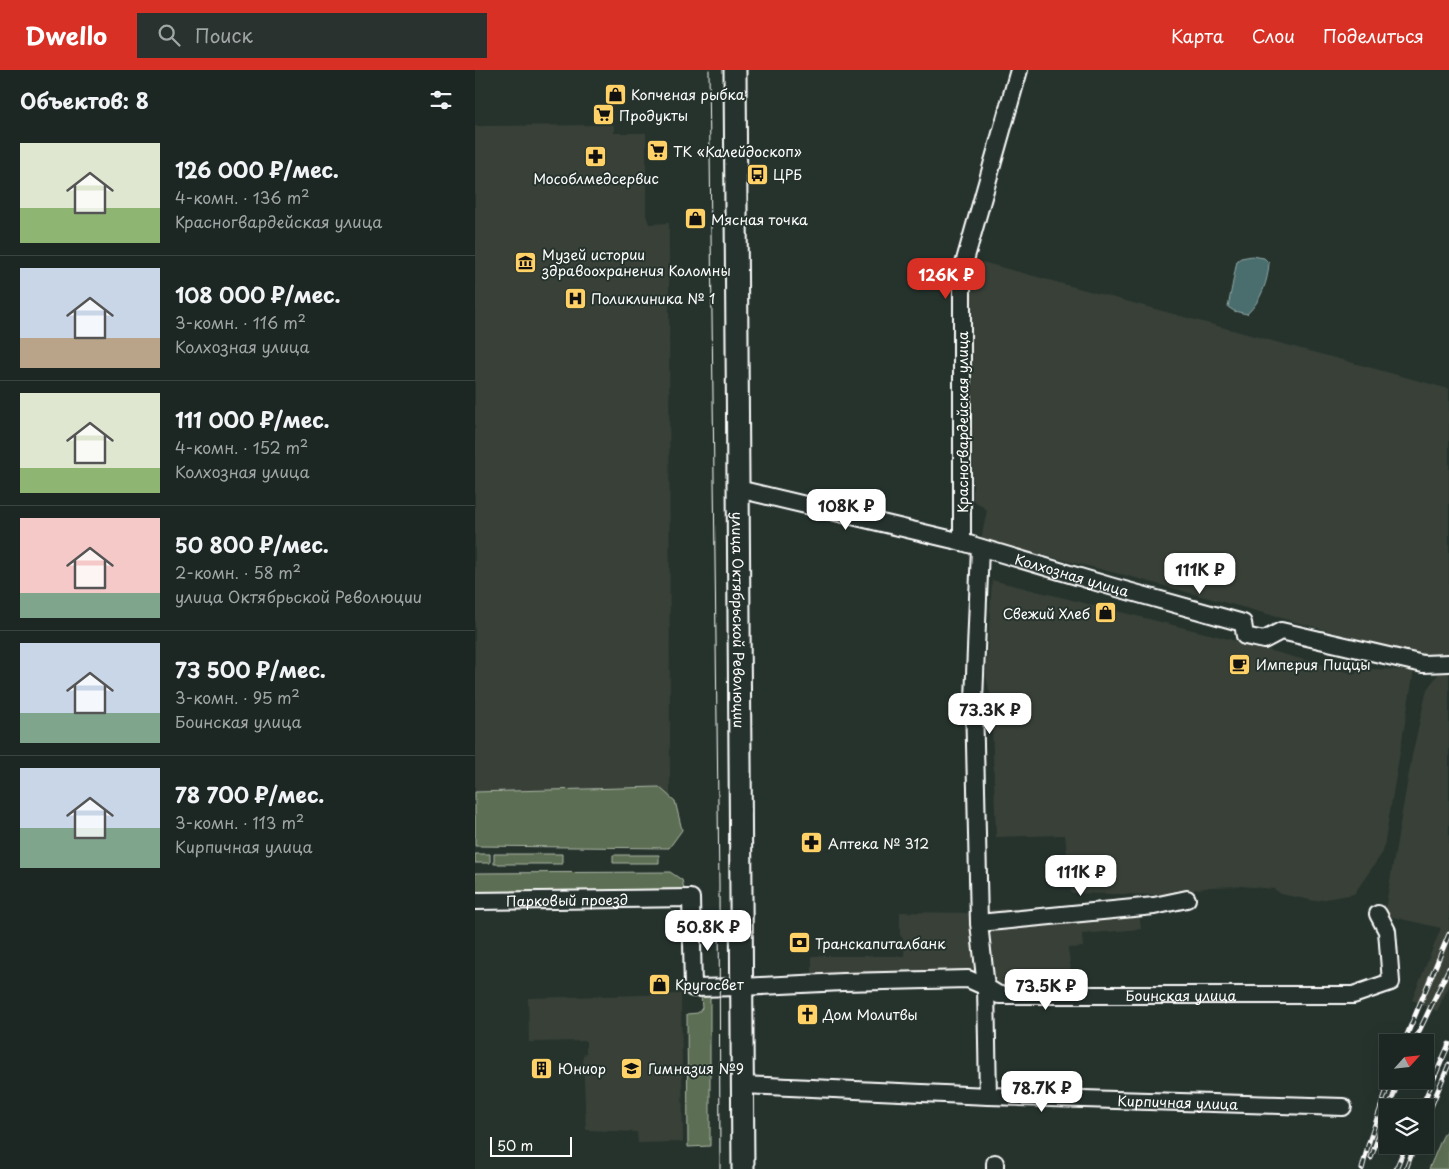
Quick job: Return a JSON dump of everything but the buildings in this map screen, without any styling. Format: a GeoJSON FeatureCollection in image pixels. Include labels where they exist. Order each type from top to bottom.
{"type":"FeatureCollection","features":[{"type":"Feature","properties":{"kind":"main road","name":"улица Октябрьской Революции"},"geometry":{"type":"LineString","coordinates":[[735,70],[743,1169]]}},
{"type":"Feature","properties":{"kind":"street","name":"Красногвардейская улица"},"geometry":{"type":"LineString","coordinates":[[961,542],[962,271],[1019,70]]}},
{"type":"Feature","properties":{"kind":"street","name":"Колхозная улица"},"geometry":{"type":"LineString","coordinates":[[738,489],[961,542],[1243,623],[1245,636],[1265,640],[1281,631],[1423,664],[1449,663]]}},
{"type":"Feature","properties":{"kind":"street"},"geometry":{"type":"LineString","coordinates":[[980,548],[974,700],[979,923],[986,986],[988,1096]]}},
{"type":"Feature","properties":{"kind":"street","name":"Боинская улица"},"geometry":{"type":"LineString","coordinates":[[691,898],[693,988],[742,988],[843,982],[969,980],[986,986],[999,995],[1353,995],[1391,982],[1387,931],[1378,914]]}},
{"type":"Feature","properties":{"kind":"street","name":"Парковый проезд"},"geometry":{"type":"LineString","coordinates":[[475,901],[691,898]]}},
{"type":"Feature","properties":{"kind":"street"},"geometry":{"type":"LineString","coordinates":[[979,923],[1154,906],[1187,899]]}},
{"type":"Feature","properties":{"kind":"street","name":"Кирпичная улица"},"geometry":{"type":"LineString","coordinates":[[743,1085],[988,1096],[1343,1107]]}},
{"type":"Feature","properties":{"kind":"shaded area"},"geometry":{"type":"Polygon","coordinates":[[[614,125],[614,133],[646,133],[646,215],[649,224],[669,223],[670,805],[475,806],[475,126],[614,125]]]}},
{"type":"Feature","properties":{"kind":"shaded area"},"geometry":{"type":"Polygon","coordinates":[[[982,262],[1449,389],[1449,656],[1429,660],[1132,577],[981,540],[987,510],[973,500],[972,288],[982,262]]]}},
{"type":"Feature","properties":{"kind":"shaded area"},"geometry":{"type":"Polygon","coordinates":[[[992,580],[1229,639],[1356,674],[1358,666],[1369,669],[1414,670],[1383,852],[1354,894],[1315,901],[1281,894],[1274,889],[1241,886],[1211,887],[1162,895],[1071,893],[1065,835],[996,837],[991,699],[986,676],[992,580]]]}},
{"type":"Feature","properties":{"kind":"shaded area"},"geometry":{"type":"Polygon","coordinates":[[[1440,672],[1449,673],[1449,986],[1437,1011],[1412,1000],[1441,928],[1384,915],[1412,756],[1427,689],[1440,672]]]}},
{"type":"Feature","properties":{"kind":"shaded area"},"geometry":{"type":"Polygon","coordinates":[[[1138,902],[1141,929],[1082,934],[1083,947],[1068,948],[1073,986],[996,988],[988,910],[1138,902]]]}},
{"type":"Feature","properties":{"kind":"shaded area"},"geometry":{"type":"Polygon","coordinates":[[[900,912],[975,913],[978,956],[975,970],[971,976],[812,975],[812,956],[904,956],[905,941],[900,935],[900,912]]]}},
{"type":"Feature","properties":{"kind":"shaded area","name":"Гимназия №9"},"geometry":{"type":"Polygon","coordinates":[[[681,994],[683,1142],[638,1143],[637,1132],[586,1130],[583,1055],[586,1054],[586,1041],[529,1042],[528,998],[681,994]]]}},
{"type":"Feature","properties":{"kind":"green space"},"geometry":{"type":"Polygon","coordinates":[[[659,787],[675,801],[682,830],[669,848],[475,846],[475,792],[659,787]]]}},
{"type":"Feature","properties":{"kind":"green space"},"geometry":{"type":"Polygon","coordinates":[[[475,854],[490,854],[490,863],[475,863],[475,854]]]}},
{"type":"Feature","properties":{"kind":"green space"},"geometry":{"type":"Polygon","coordinates":[[[494,854],[562,854],[562,864],[494,864],[494,854]]]}},
{"type":"Feature","properties":{"kind":"green space"},"geometry":{"type":"Polygon","coordinates":[[[613,855],[659,855],[659,863],[613,863],[613,855]]]}},
{"type":"Feature","properties":{"kind":"green space"},"geometry":{"type":"Polygon","coordinates":[[[670,872],[682,880],[684,889],[680,894],[475,895],[475,873],[670,872]]]}},
{"type":"Feature","properties":{"kind":"green space"},"geometry":{"type":"Polygon","coordinates":[[[701,995],[710,995],[710,1146],[688,1147],[687,1014],[698,1013],[702,1008],[701,995]]]}},
{"type":"Feature","properties":{"kind":"green space"},"geometry":{"type":"Polygon","coordinates":[[[1449,1125],[1449,1169],[1429,1169],[1442,1138],[1449,1125]]]}},
{"type":"Feature","properties":{"kind":"water"},"geometry":{"type":"Polygon","coordinates":[[[1252,256],[1264,258],[1269,263],[1263,290],[1247,314],[1234,311],[1228,307],[1237,261],[1241,258],[1252,256]]]}},
{"type":"Feature","properties":{"kind":"tram line"},"geometry":{"type":"LineString","coordinates":[[709,70],[719,885],[720,1169]]}},
{"type":"Feature","properties":{"kind":"railway"},"geometry":{"type":"LineString","coordinates":[[1407,1034],[1449,934]]}},
{"type":"Feature","properties":{"kind":"railway"},"geometry":{"type":"LineString","coordinates":[[1418,1034],[1449,968]]}},
{"type":"Feature","properties":{"kind":"railway"},"geometry":{"type":"LineString","coordinates":[[1425,1099],[1449,1044]]}},
{"type":"Feature","properties":{"kind":"railway"},"geometry":{"type":"LineString","coordinates":[[1434,1100],[1449,1064]]}},
{"type":"Feature","properties":{"kind":"railway"},"geometry":{"type":"LineString","coordinates":[[1362,1169],[1387,1089]]}},
{"type":"Feature","properties":{"kind":"railway"},"geometry":{"type":"LineString","coordinates":[[1392,1099],[1396,1089]]}},
{"type":"Feature","properties":{"kind":"railway"},"geometry":{"type":"LineString","coordinates":[[1371,1158],[1379,1134]]}},
{"type":"Feature","properties":{"kind":"railway"},"geometry":{"type":"LineString","coordinates":[[1396,1169],[1402,1154]]}},
{"type":"Feature","properties":{"kind":"railway"},"geometry":{"type":"LineString","coordinates":[[1406,1169],[1412,1154]]}},
{"type":"Feature","properties":{"kind":"place","name":"Копченая рыбка"},"geometry":{"type":"Point","coordinates":[615,94]}},
{"type":"Feature","properties":{"kind":"place","name":"Продукты"},"geometry":{"type":"Point","coordinates":[603,115]}},
{"type":"Feature","properties":{"kind":"place","name":"ТК «Калейдоскоп»"},"geometry":{"type":"Point","coordinates":[657,151]}},
{"type":"Feature","properties":{"kind":"place","name":"Мособлмедсервис"},"geometry":{"type":"Point","coordinates":[596,156]}},
{"type":"Feature","properties":{"kind":"place","name":"ЦРБ"},"geometry":{"type":"Point","coordinates":[757,174]}},
{"type":"Feature","properties":{"kind":"place","name":"Мясная точка"},"geometry":{"type":"Point","coordinates":[695,219]}},
{"type":"Feature","properties":{"kind":"place","name":"Музей истории здравоохранения Коломны"},"geometry":{"type":"Point","coordinates":[526,262]}},
{"type":"Feature","properties":{"kind":"place","name":"Поликлиника № 1"},"geometry":{"type":"Point","coordinates":[575,298]}},
{"type":"Feature","properties":{"kind":"place","name":"Свежий Хлеб"},"geometry":{"type":"Point","coordinates":[1106,613]}},
{"type":"Feature","properties":{"kind":"place","name":"Империя Пиццы"},"geometry":{"type":"Point","coordinates":[1240,664]}},
{"type":"Feature","properties":{"kind":"place","name":"Аптека № 312"},"geometry":{"type":"Point","coordinates":[812,843]}},
{"type":"Feature","properties":{"kind":"place","name":"Транскапиталбанк"},"geometry":{"type":"Point","coordinates":[799,943]}},
{"type":"Feature","properties":{"kind":"place","name":"Кругосвет"},"geometry":{"type":"Point","coordinates":[659,984]}},
{"type":"Feature","properties":{"kind":"place","name":"Дом Молитвы"},"geometry":{"type":"Point","coordinates":[807,1014]}},
{"type":"Feature","properties":{"kind":"place","name":"Юниор"},"geometry":{"type":"Point","coordinates":[542,1068]}},
{"type":"Feature","properties":{"kind":"place","name":"Гимназия №9"},"geometry":{"type":"Point","coordinates":[632,1068]}}]}
